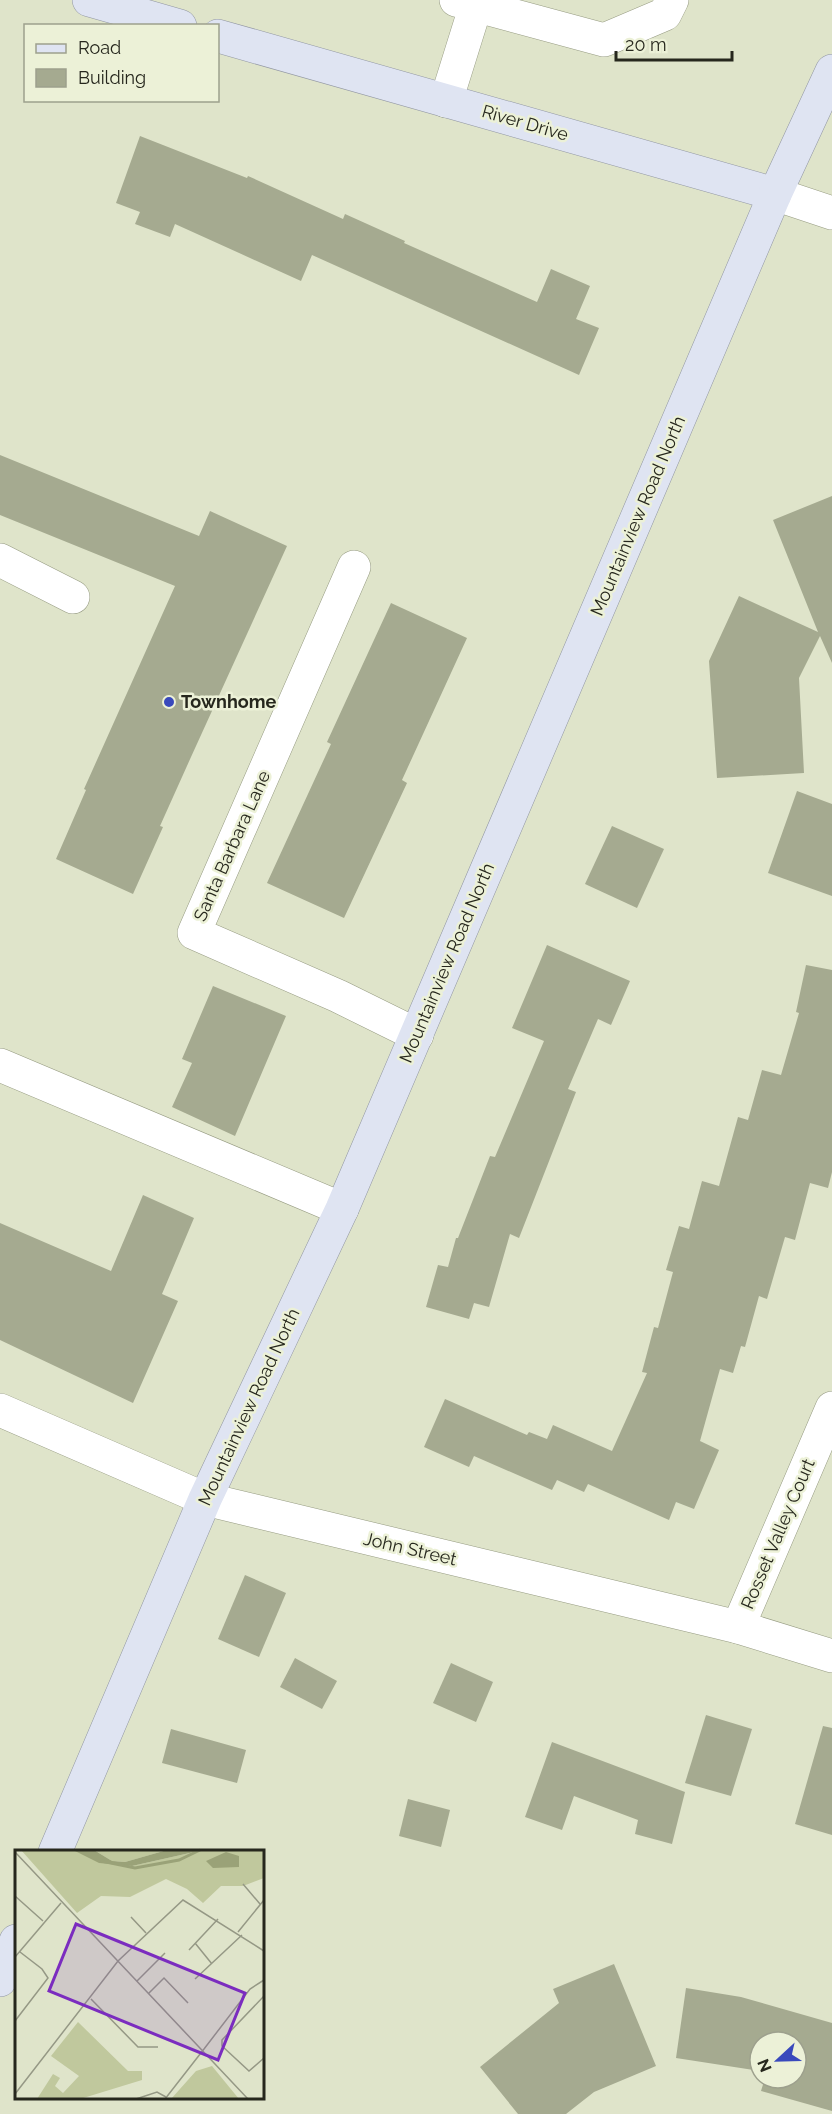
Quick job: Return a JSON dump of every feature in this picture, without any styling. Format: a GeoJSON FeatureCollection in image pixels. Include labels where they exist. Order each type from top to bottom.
{"type":"FeatureCollection","features":[{"type":"Feature","properties":{"kind":"main road"},"geometry":{"type":"LineString","coordinates":[[89,0],[173,24]]}},
{"type":"Feature","properties":{"kind":"main road","name":"River Drive"},"geometry":{"type":"LineString","coordinates":[[219,36],[775,194]]}},
{"type":"Feature","properties":{"kind":"main road","name":"Mountainview Road North"},"geometry":{"type":"LineString","coordinates":[[55,1850],[205,1499],[342,1209],[775,194],[832,71]]}},
{"type":"Feature","properties":{"kind":"main road"},"geometry":{"type":"LineString","coordinates":[[0,1980],[15,1943]]}},
{"type":"Feature","properties":{"kind":"street"},"geometry":{"type":"LineString","coordinates":[[446,101],[466,3],[604,40],[665,14],[672,0]]}},
{"type":"Feature","properties":{"kind":"street","name":"River Drive"},"geometry":{"type":"LineString","coordinates":[[775,194],[832,213]]}},
{"type":"Feature","properties":{"kind":"street"},"geometry":{"type":"LineString","coordinates":[[0,560],[73,597]]}},
{"type":"Feature","properties":{"kind":"street","name":"Santa Barbara Lane"},"geometry":{"type":"LineString","coordinates":[[354,567],[194,933],[338,996],[417,1035]]}},
{"type":"Feature","properties":{"kind":"street"},"geometry":{"type":"LineString","coordinates":[[0,1065],[342,1209]]}},
{"type":"Feature","properties":{"kind":"street","name":"Rosset Valley Court"},"geometry":{"type":"LineString","coordinates":[[738,1628],[832,1408]]}},
{"type":"Feature","properties":{"kind":"street","name":"John Street"},"geometry":{"type":"LineString","coordinates":[[0,1410],[205,1499],[738,1628],[832,1656]]}},
{"type":"Feature","properties":{"kind":"building"},"geometry":{"type":"Polygon","coordinates":[[[140,136],[247,178],[248,176],[343,219],[345,214],[537,302],[551,269],[590,286],[576,319],[599,328],[579,375],[312,255],[301,281],[175,224],[170,237],[135,224],[140,212],[116,203],[140,136]]]}},
{"type":"Feature","properties":{"kind":"building"},"geometry":{"type":"Polygon","coordinates":[[[0,455],[199,536],[210,511],[287,546],[160,826],[163,827],[133,894],[56,859],[86,790],[84,789],[175,586],[0,515],[0,455]]]}},
{"type":"Feature","properties":{"kind":"building"},"geometry":{"type":"Polygon","coordinates":[[[832,496],[832,663],[820,636],[799,678],[804,773],[717,778],[709,661],[739,596],[818,632],[773,520],[832,496]]]}},
{"type":"Feature","properties":{"kind":"building"},"geometry":{"type":"Polygon","coordinates":[[[391,603],[467,638],[402,780],[407,783],[344,918],[267,883],[331,744],[327,742],[391,603]]]}},
{"type":"Feature","properties":{"kind":"building"},"geometry":{"type":"Polygon","coordinates":[[[797,791],[832,804],[832,896],[768,873],[797,791]]]}},
{"type":"Feature","properties":{"kind":"building"},"geometry":{"type":"Polygon","coordinates":[[[612,826],[664,849],[637,908],[585,884],[612,826]]]}},
{"type":"Feature","properties":{"kind":"building"},"geometry":{"type":"Polygon","coordinates":[[[547,945],[630,981],[611,1025],[598,1019],[568,1089],[576,1092],[519,1238],[510,1234],[489,1307],[474,1303],[469,1319],[426,1307],[438,1265],[448,1267],[456,1238],[458,1238],[490,1156],[495,1157],[544,1041],[512,1028],[547,945]]]}},
{"type":"Feature","properties":{"kind":"building"},"geometry":{"type":"Polygon","coordinates":[[[806,965],[832,970],[832,1172],[828,1188],[810,1183],[795,1240],[785,1237],[767,1299],[759,1296],[745,1347],[741,1346],[733,1373],[720,1369],[700,1441],[719,1450],[694,1509],[676,1502],[669,1520],[588,1484],[584,1492],[557,1480],[552,1490],[474,1456],[469,1467],[424,1447],[445,1399],[527,1435],[529,1432],[547,1439],[553,1425],[612,1451],[647,1373],[642,1372],[654,1327],[658,1328],[673,1272],[666,1270],[679,1226],[689,1229],[702,1181],[719,1186],[738,1117],[748,1120],[762,1070],[781,1075],[799,1013],[796,1012],[806,965]]]}},
{"type":"Feature","properties":{"kind":"building"},"geometry":{"type":"Polygon","coordinates":[[[213,986],[286,1016],[235,1136],[172,1107],[192,1063],[182,1059],[213,986]]]}},
{"type":"Feature","properties":{"kind":"building"},"geometry":{"type":"Polygon","coordinates":[[[143,1195],[194,1218],[162,1294],[178,1301],[133,1403],[0,1340],[0,1223],[111,1271],[143,1195]]]}},
{"type":"Feature","properties":{"kind":"building"},"geometry":{"type":"Polygon","coordinates":[[[245,1575],[286,1593],[259,1657],[218,1639],[245,1575]]]}},
{"type":"Feature","properties":{"kind":"building"},"geometry":{"type":"Polygon","coordinates":[[[295,1658],[337,1681],[322,1709],[280,1687],[295,1658]]]}},
{"type":"Feature","properties":{"kind":"building"},"geometry":{"type":"Polygon","coordinates":[[[451,1663],[493,1682],[476,1722],[433,1703],[451,1663]]]}},
{"type":"Feature","properties":{"kind":"building"},"geometry":{"type":"Polygon","coordinates":[[[706,1715],[752,1729],[731,1796],[685,1783],[706,1715]]]}},
{"type":"Feature","properties":{"kind":"building"},"geometry":{"type":"Polygon","coordinates":[[[823,1726],[832,1728],[832,1835],[795,1824],[823,1726]]]}},
{"type":"Feature","properties":{"kind":"building"},"geometry":{"type":"Polygon","coordinates":[[[171,1729],[246,1750],[237,1783],[162,1763],[171,1729]]]}},
{"type":"Feature","properties":{"kind":"building"},"geometry":{"type":"Polygon","coordinates":[[[552,1742],[685,1792],[672,1844],[635,1834],[638,1820],[574,1796],[562,1830],[525,1817],[552,1742]]]}},
{"type":"Feature","properties":{"kind":"building"},"geometry":{"type":"Polygon","coordinates":[[[408,1799],[450,1810],[441,1847],[399,1836],[408,1799]]]}},
{"type":"Feature","properties":{"kind":"building"},"geometry":{"type":"Polygon","coordinates":[[[614,1964],[656,2066],[594,2092],[566,2114],[518,2114],[480,2067],[559,2003],[553,1989],[614,1964]]]}},
{"type":"Feature","properties":{"kind":"building"},"geometry":{"type":"Polygon","coordinates":[[[686,1988],[741,1997],[832,2023],[832,2111],[761,2091],[808,2090],[808,2030],[748,2030],[748,2069],[676,2058],[686,1988]]]}},
{"type":"Feature","properties":{"kind":"place","name":"Townhome"},"geometry":{"type":"Point","coordinates":[169,702]}}]}
